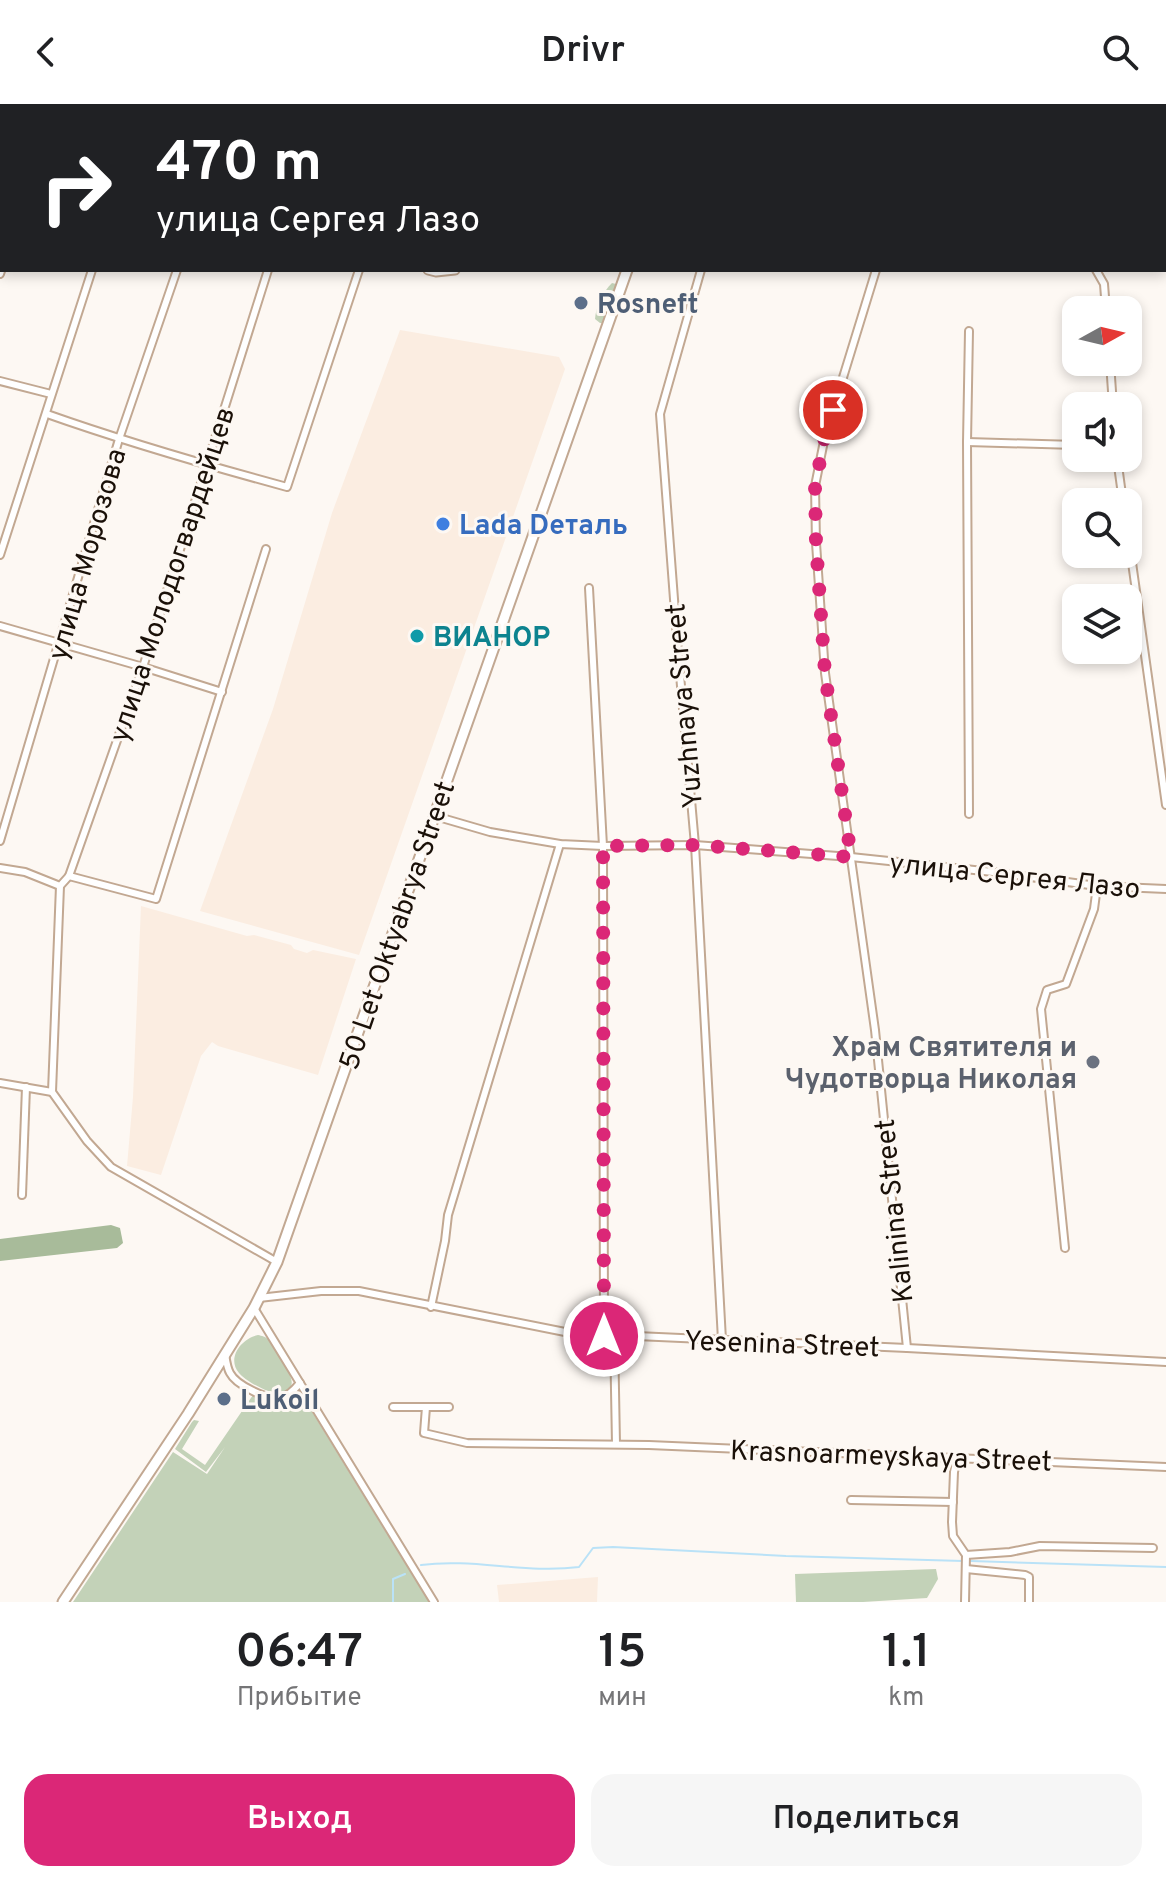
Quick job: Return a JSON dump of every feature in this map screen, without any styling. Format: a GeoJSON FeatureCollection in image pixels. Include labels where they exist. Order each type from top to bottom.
{"type":"FeatureCollection","features":[{"type":"Feature","properties":{"kind":"main road","name":"50 Let Oktyabrya Street"},"geometry":{"type":"LineString","coordinates":[[63,1602],[254,1308],[277,1262],[626,272]]}},
{"type":"Feature","properties":{"kind":"street"},"geometry":{"type":"LineString","coordinates":[[0,555],[91,272]]}},
{"type":"Feature","properties":{"kind":"street","name":"улица Морозова"},"geometry":{"type":"LineString","coordinates":[[0,841],[119,439],[176,272]]}},
{"type":"Feature","properties":{"kind":"street","name":"улица Молодогвардейцев"},"geometry":{"type":"LineString","coordinates":[[69,876],[143,667],[267,272]]}},
{"type":"Feature","properties":{"kind":"street"},"geometry":{"type":"LineString","coordinates":[[47,414],[119,439],[287,487],[358,272]]}},
{"type":"Feature","properties":{"kind":"street","name":"Yuzhnaya Street"},"geometry":{"type":"LineString","coordinates":[[700,272],[660,414],[695,845],[722,1340]]}},
{"type":"Feature","properties":{"kind":"street","name":"Kalinina Street"},"geometry":{"type":"LineString","coordinates":[[875,272],[825,436],[815,486],[816,543],[825,673],[875,1030],[907,1348]]}},
{"type":"Feature","properties":{"kind":"street"},"geometry":{"type":"LineString","coordinates":[[1097,272],[1104,284],[1105,296]]}},
{"type":"Feature","properties":{"kind":"street"},"geometry":{"type":"LineString","coordinates":[[969,331],[969,814]]}},
{"type":"Feature","properties":{"kind":"street"},"geometry":{"type":"LineString","coordinates":[[0,381],[51,394]]}},
{"type":"Feature","properties":{"kind":"street"},"geometry":{"type":"LineString","coordinates":[[967,442],[1062,445]]}},
{"type":"Feature","properties":{"kind":"street"},"geometry":{"type":"LineString","coordinates":[[266,549],[156,899],[69,876],[60,886],[52,1092],[87,1141],[111,1167],[277,1262]]}},
{"type":"Feature","properties":{"kind":"street"},"geometry":{"type":"LineString","coordinates":[[1133,568],[1166,805]]}},
{"type":"Feature","properties":{"kind":"street"},"geometry":{"type":"LineString","coordinates":[[589,588],[603,846],[604,1336]]}},
{"type":"Feature","properties":{"kind":"street"},"geometry":{"type":"LineString","coordinates":[[0,626],[222,692]]}},
{"type":"Feature","properties":{"kind":"street","name":"улица Сергея Лазо"},"geometry":{"type":"LineString","coordinates":[[435,816],[490,832],[560,844],[695,845],[851,857],[1097,886],[1166,889]]}},
{"type":"Feature","properties":{"kind":"street"},"geometry":{"type":"LineString","coordinates":[[431,1307],[448,1215],[560,844]]}},
{"type":"Feature","properties":{"kind":"street"},"geometry":{"type":"LineString","coordinates":[[0,868],[25,872],[60,886]]}},
{"type":"Feature","properties":{"kind":"street"},"geometry":{"type":"LineString","coordinates":[[1065,1248],[1041,1009],[1047,990],[1066,984],[1094,909],[1097,886]]}},
{"type":"Feature","properties":{"kind":"street"},"geometry":{"type":"LineString","coordinates":[[0,1083],[52,1092]]}},
{"type":"Feature","properties":{"kind":"street"},"geometry":{"type":"LineString","coordinates":[[22,1195],[26,1087]]}},
{"type":"Feature","properties":{"kind":"street","name":"Yesenina Street"},"geometry":{"type":"LineString","coordinates":[[259,1298],[321,1291],[359,1291],[570,1333],[604,1336],[1166,1362]]}},
{"type":"Feature","properties":{"kind":"street"},"geometry":{"type":"LineString","coordinates":[[254,1308],[434,1602]]}},
{"type":"Feature","properties":{"kind":"street"},"geometry":{"type":"LineString","coordinates":[[614,1336],[616,1444]]}},
{"type":"Feature","properties":{"kind":"street"},"geometry":{"type":"LineString","coordinates":[[225,1354],[232,1377],[247,1388],[281,1398],[300,1383]]}},
{"type":"Feature","properties":{"kind":"street"},"geometry":{"type":"LineString","coordinates":[[393,1407],[449,1407]]}},
{"type":"Feature","properties":{"kind":"street","name":"Krasnoarmeyskaya Street"},"geometry":{"type":"LineString","coordinates":[[426,1407],[424,1433],[467,1443],[616,1444],[1166,1467]]}},
{"type":"Feature","properties":{"kind":"street"},"geometry":{"type":"LineString","coordinates":[[957,1459],[952,1522],[953,1536],[966,1555],[965,1602]]}},
{"type":"Feature","properties":{"kind":"street"},"geometry":{"type":"LineString","coordinates":[[851,1500],[953,1502]]}},
{"type":"Feature","properties":{"kind":"street"},"geometry":{"type":"LineString","coordinates":[[966,1555],[1040,1546],[1153,1548]]}},
{"type":"Feature","properties":{"kind":"street"},"geometry":{"type":"LineString","coordinates":[[966,1569],[1029,1577],[1029,1602]]}},
{"type":"Feature","properties":{"kind":"shaded area"},"geometry":{"type":"Polygon","coordinates":[[[400,330],[559,357],[565,369],[359,955],[200,911],[273,709],[332,513],[400,330]]]}},
{"type":"Feature","properties":{"kind":"shaded area"},"geometry":{"type":"Polygon","coordinates":[[[141,906],[291,945],[307,953],[313,950],[356,959],[318,1075],[212,1042],[201,1056],[161,1175],[127,1166],[141,906]]]}},
{"type":"Feature","properties":{"kind":"shaded area"},"geometry":{"type":"Polygon","coordinates":[[[598,1577],[597,1602],[499,1602],[497,1585],[598,1577]]]}},
{"type":"Feature","properties":{"kind":"green space"},"geometry":{"type":"Polygon","coordinates":[[[612,283],[616,284],[600,323],[595,319],[597,309],[612,283]]]}},
{"type":"Feature","properties":{"kind":"green space"},"geometry":{"type":"Polygon","coordinates":[[[111,1225],[120,1228],[123,1243],[117,1248],[0,1261],[0,1239],[111,1225]]]}},
{"type":"Feature","properties":{"kind":"green space"},"geometry":{"type":"Polygon","coordinates":[[[258,1335],[270,1342],[290,1376],[291,1386],[283,1393],[273,1393],[253,1384],[235,1367],[235,1355],[242,1344],[258,1335]]]}},
{"type":"Feature","properties":{"kind":"green space"},"geometry":{"type":"Polygon","coordinates":[[[253,1395],[274,1403],[303,1397],[429,1602],[73,1602],[173,1452],[207,1474],[225,1447],[206,1472],[175,1449],[192,1422],[199,1421],[182,1449],[205,1465],[253,1395]]]}},
{"type":"Feature","properties":{"kind":"green space"},"geometry":{"type":"Polygon","coordinates":[[[936,1569],[938,1579],[927,1598],[796,1602],[795,1574],[936,1569]]]}},
{"type":"Feature","properties":{"kind":"waterway"},"geometry":{"type":"LineString","coordinates":[[421,1565],[460,1563],[559,1569],[579,1567],[593,1548],[613,1547],[963,1561]]}},
{"type":"Feature","properties":{"kind":"waterway"},"geometry":{"type":"LineString","coordinates":[[971,1561],[1166,1567]]}},
{"type":"Feature","properties":{"kind":"waterway"},"geometry":{"type":"LineString","coordinates":[[393,1602],[393,1579],[405,1574]]}},
{"type":"Feature","properties":{"kind":"place","name":"Rosneft"},"geometry":{"type":"Point","coordinates":[581,303]}},
{"type":"Feature","properties":{"kind":"place","name":"Lada Dеталь"},"geometry":{"type":"Point","coordinates":[443,524]}},
{"type":"Feature","properties":{"kind":"place","name":"ВИАНОР"},"geometry":{"type":"Point","coordinates":[417,636]}},
{"type":"Feature","properties":{"kind":"place","name":"Храм Святителя и Чудотворца Николая"},"geometry":{"type":"Point","coordinates":[1093,1062]}},
{"type":"Feature","properties":{"kind":"place","name":"Lukoil"},"geometry":{"type":"Point","coordinates":[224,1399]}},
{"type":"Feature","properties":{"kind":"route"},"geometry":{"type":"LineString","coordinates":[[604,1336],[603,846],[695,845],[851,857],[825,673],[816,543],[815,486],[833,410]]}}]}
